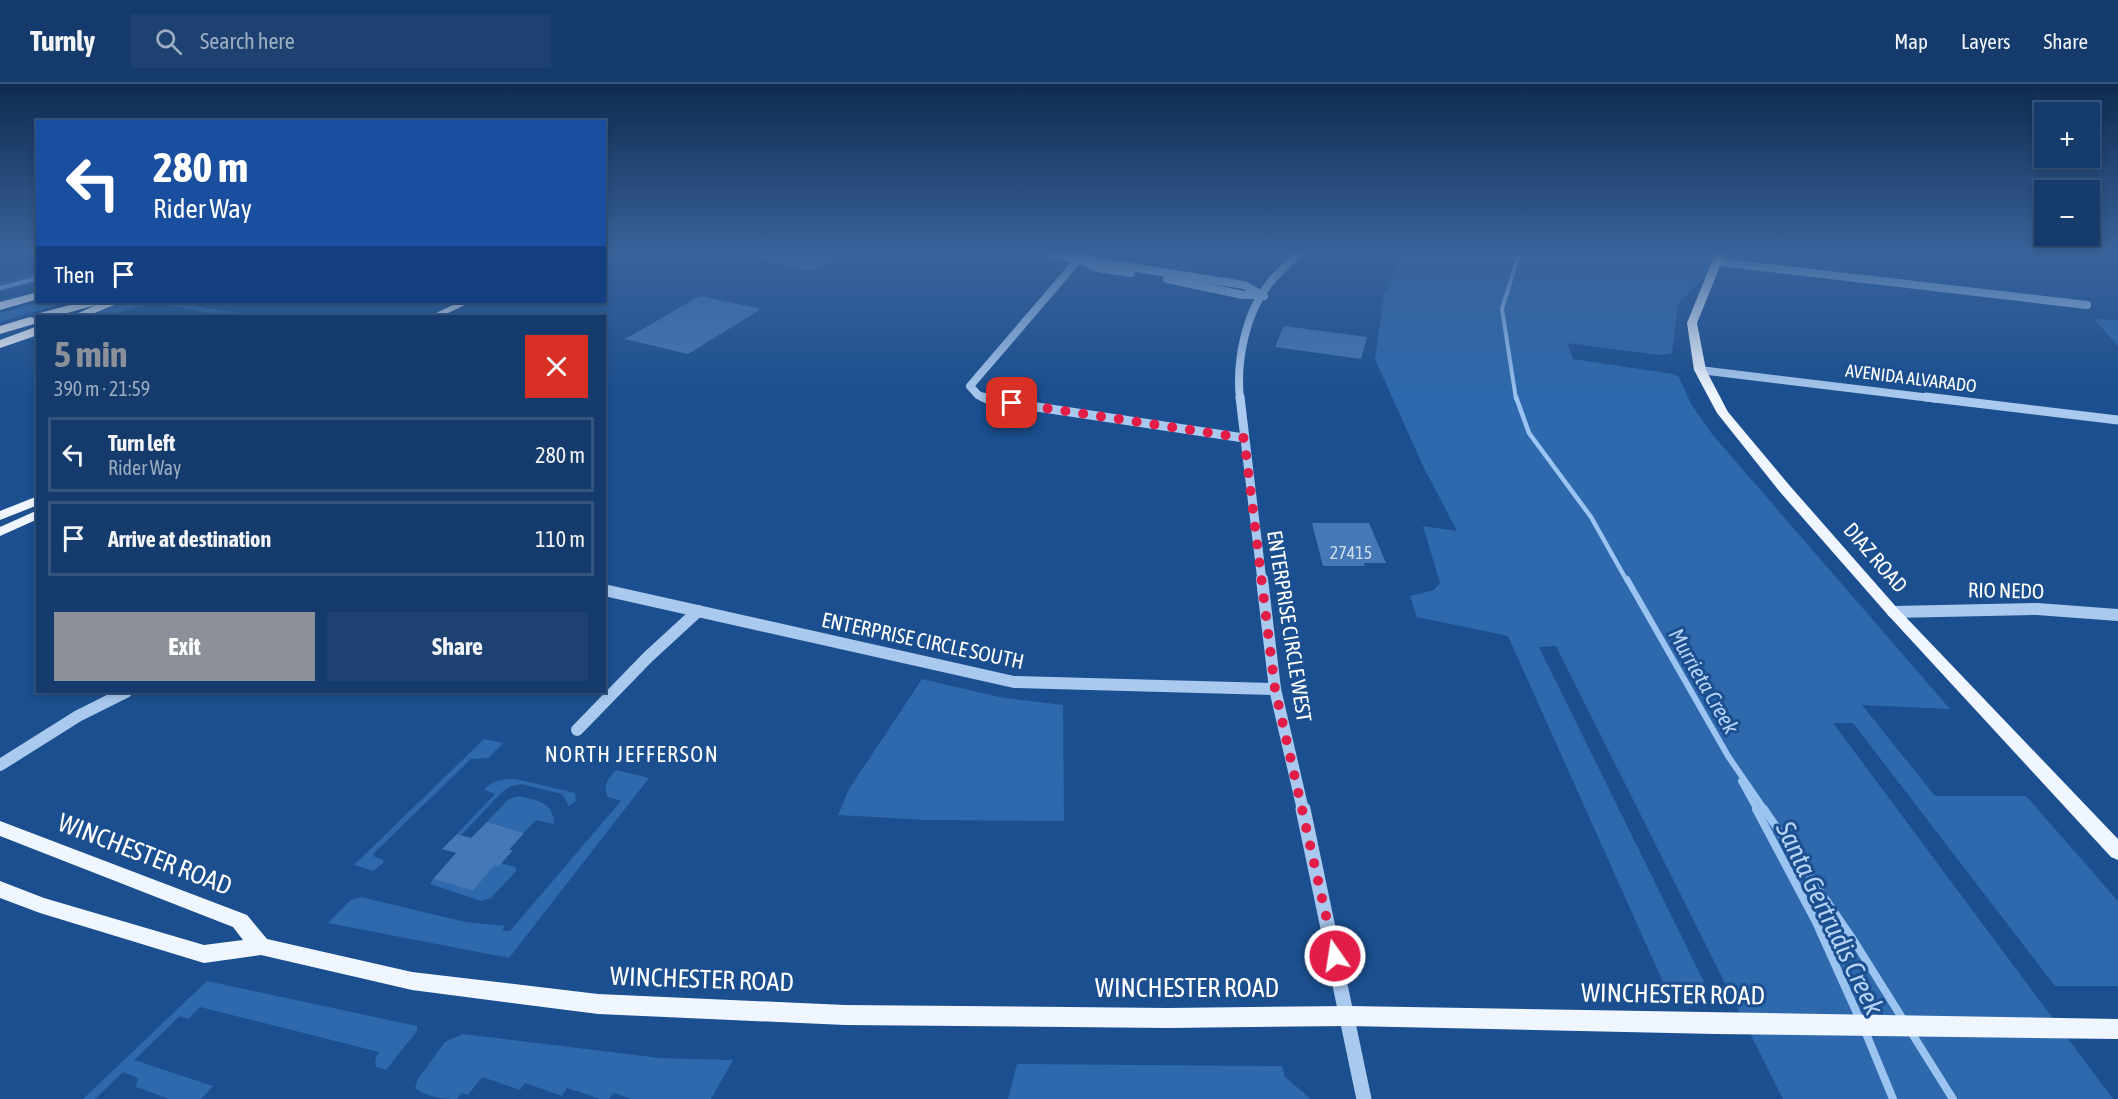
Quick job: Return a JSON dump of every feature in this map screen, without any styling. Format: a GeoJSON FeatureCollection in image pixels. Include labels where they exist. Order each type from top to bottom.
{"type":"FeatureCollection","features":[{"type":"Feature","properties":{"kind":"highway"},"geometry":{"type":"LineString","coordinates":[[0,306],[16,301]]}},
{"type":"Feature","properties":{"kind":"highway"},"geometry":{"type":"LineString","coordinates":[[48,315],[90,303]]}},
{"type":"Feature","properties":{"kind":"highway"},"geometry":{"type":"LineString","coordinates":[[78,315],[113,303]]}},
{"type":"Feature","properties":{"kind":"highway"},"geometry":{"type":"LineString","coordinates":[[0,330],[36,319]]}},
{"type":"Feature","properties":{"kind":"highway"},"geometry":{"type":"LineString","coordinates":[[0,344],[36,331]]}},
{"type":"Feature","properties":{"kind":"main road","name":"DIAZ ROAD"},"geometry":{"type":"LineString","coordinates":[[1701,301],[1692,323],[1700,370],[1723,413],[1785,489],[1893,612],[2118,852]]}},
{"type":"Feature","properties":{"kind":"main road"},"geometry":{"type":"LineString","coordinates":[[437,315],[464,303]]}},
{"type":"Feature","properties":{"kind":"main road"},"geometry":{"type":"LineString","coordinates":[[0,516],[36,501]]}},
{"type":"Feature","properties":{"kind":"main road"},"geometry":{"type":"LineString","coordinates":[[0,532],[36,515]]}},
{"type":"Feature","properties":{"kind":"main road","name":"WINCHESTER ROAD"},"geometry":{"type":"LineString","coordinates":[[0,828],[240,921],[261,946]]}},
{"type":"Feature","properties":{"kind":"main road","name":"WINCHESTER ROAD"},"geometry":{"type":"LineString","coordinates":[[0,889],[40,905],[204,954],[261,946],[412,981],[598,1004],[845,1015],[1168,1018],[1349,1016],[2108,1029]]}},
{"type":"Feature","properties":{"kind":"street"},"geometry":{"type":"LineString","coordinates":[[1044,301],[970,386],[978,395],[990,400],[1244,438]]}},
{"type":"Feature","properties":{"kind":"street","name":"ENTERPRISE CIRCLE WEST"},"geometry":{"type":"LineString","coordinates":[[1261,301],[1248,322],[1238,381],[1275,689],[1349,1016],[1365,1099]]}},
{"type":"Feature","properties":{"kind":"street"},"geometry":{"type":"LineString","coordinates":[[2059,301],[2087,305]]}},
{"type":"Feature","properties":{"kind":"street","name":"AVENIDA ALVARADO"},"geometry":{"type":"LineString","coordinates":[[1700,370],[2118,420]]}},
{"type":"Feature","properties":{"kind":"street","name":"ENTERPRISE CIRCLE SOUTH"},"geometry":{"type":"LineString","coordinates":[[606,590],[1014,682],[1275,689]]}},
{"type":"Feature","properties":{"kind":"street","name":"RIO NEDO"},"geometry":{"type":"LineString","coordinates":[[1893,612],[2037,609],[2118,615]]}},
{"type":"Feature","properties":{"kind":"street"},"geometry":{"type":"LineString","coordinates":[[577,730],[648,657],[698,611]]}},
{"type":"Feature","properties":{"kind":"street"},"geometry":{"type":"LineString","coordinates":[[0,765],[78,716],[124,693]]}},
{"type":"Feature","properties":{"kind":"shaded area"},"geometry":{"type":"Polygon","coordinates":[[[1383,301],[1681,301],[1678,305],[1672,353],[1659,355],[1567,343],[1573,359],[1673,374],[1679,377],[1691,404],[1712,434],[1950,709],[1862,705],[1935,796],[2026,796],[2118,901],[2118,986],[2055,986],[1853,723],[1833,723],[2113,1099],[1783,1099],[1556,646],[1539,647],[1705,984],[1663,982],[1508,636],[1417,617],[1410,596],[1434,590],[1440,583],[1423,526],[1457,531],[1423,466],[1375,359],[1383,301]]]}},
{"type":"Feature","properties":{"kind":"shaded area"},"geometry":{"type":"Polygon","coordinates":[[[36,303],[65,303],[0,322],[0,313],[36,303]]]}},
{"type":"Feature","properties":{"kind":"shaded area"},"geometry":{"type":"Polygon","coordinates":[[[127,303],[150,303],[112,315],[89,315],[127,303]]]}},
{"type":"Feature","properties":{"kind":"shaded area"},"geometry":{"type":"Polygon","coordinates":[[[158,303],[178,303],[249,315],[220,315],[158,303]]]}},
{"type":"Feature","properties":{"kind":"shaded area"},"geometry":{"type":"Polygon","coordinates":[[[2094,319],[2118,320],[2118,346],[2094,319]]]}},
{"type":"Feature","properties":{"kind":"shaded area"},"geometry":{"type":"Polygon","coordinates":[[[922,679],[999,697],[1063,705],[1064,821],[927,820],[838,815],[849,789],[922,679]]]}},
{"type":"Feature","properties":{"kind":"shaded area"},"geometry":{"type":"Polygon","coordinates":[[[484,739],[503,743],[488,758],[471,759],[374,853],[373,856],[383,860],[383,863],[373,871],[354,865],[484,739]]]}},
{"type":"Feature","properties":{"kind":"shaded area"},"geometry":{"type":"Polygon","coordinates":[[[616,770],[649,778],[509,958],[328,923],[351,900],[361,897],[465,922],[505,926],[502,931],[510,931],[621,801],[608,797],[606,789],[608,779],[616,770]]]}},
{"type":"Feature","properties":{"kind":"shaded area"},"geometry":{"type":"Polygon","coordinates":[[[516,779],[575,793],[576,801],[569,806],[562,794],[521,784],[512,786],[502,792],[461,835],[457,834],[495,794],[484,790],[487,787],[498,781],[516,779]]]}},
{"type":"Feature","properties":{"kind":"shaded area"},"geometry":{"type":"Polygon","coordinates":[[[519,796],[543,803],[551,811],[554,824],[536,820],[524,833],[487,822],[509,799],[519,796]]]}},
{"type":"Feature","properties":{"kind":"shaded area"},"geometry":{"type":"Polygon","coordinates":[[[501,863],[515,867],[516,871],[491,898],[481,901],[430,884],[433,879],[473,891],[495,865],[498,866],[501,863]]]}},
{"type":"Feature","properties":{"kind":"shaded area"},"geometry":{"type":"Polygon","coordinates":[[[207,981],[417,1026],[417,1031],[386,1070],[376,1067],[375,1060],[379,1052],[200,1007],[188,1019],[180,1016],[134,1060],[213,1086],[201,1099],[169,1099],[136,1087],[138,1078],[123,1072],[95,1099],[83,1099],[207,981]]]}},
{"type":"Feature","properties":{"kind":"shaded area"},"geometry":{"type":"Polygon","coordinates":[[[463,1034],[660,1058],[733,1060],[711,1099],[631,1099],[614,1093],[609,1099],[600,1099],[567,1088],[562,1096],[525,1083],[520,1090],[482,1077],[468,1095],[462,1093],[457,1099],[435,1097],[415,1088],[418,1079],[445,1042],[463,1034]]]}},
{"type":"Feature","properties":{"kind":"shaded area"},"geometry":{"type":"Polygon","coordinates":[[[1017,1064],[1282,1066],[1285,1077],[1311,1099],[1008,1099],[1017,1064]]]}},
{"type":"Feature","properties":{"kind":"building"},"geometry":{"type":"Polygon","coordinates":[[[691,301],[725,301],[761,309],[688,354],[625,339],[691,301]]]}},
{"type":"Feature","properties":{"kind":"building"},"geometry":{"type":"Polygon","coordinates":[[[1284,326],[1367,337],[1361,359],[1275,347],[1284,326]]]}},
{"type":"Feature","properties":{"kind":"building"},"geometry":{"type":"Polygon","coordinates":[[[1312,523],[1369,523],[1386,563],[1364,563],[1365,566],[1323,566],[1312,523]]]}},
{"type":"Feature","properties":{"kind":"building"},"geometry":{"type":"Polygon","coordinates":[[[487,822],[524,833],[498,867],[495,865],[473,891],[433,879],[456,853],[442,849],[457,834],[471,838],[487,822]]]}},
{"type":"Feature","properties":{"kind":"waterway","name":"Murrieta Creek"},"geometry":{"type":"LineString","coordinates":[[1504,301],[1502,309],[1516,399]]}},
{"type":"Feature","properties":{"kind":"waterway","name":"Murrieta Creek"},"geometry":{"type":"LineString","coordinates":[[1516,397],[1529,433],[1591,517],[1627,581]]}},
{"type":"Feature","properties":{"kind":"waterway","name":"Murrieta Creek"},"geometry":{"type":"LineString","coordinates":[[1627,579],[1728,756],[1765,810]]}},
{"type":"Feature","properties":{"kind":"waterway","name":"Santa Gertrudis Creek"},"geometry":{"type":"LineString","coordinates":[[1741,781],[1757,810]]}},
{"type":"Feature","properties":{"kind":"waterway","name":"Santa Gertrudis Creek"},"geometry":{"type":"LineString","coordinates":[[1756,809],[1816,922],[1860,1020]]}},
{"type":"Feature","properties":{"kind":"waterway","name":"Murrieta Creek"},"geometry":{"type":"LineString","coordinates":[[1764,809],[1854,941],[1904,1021]]}},
{"type":"Feature","properties":{"kind":"waterway","name":"Santa Gertrudis Creek"},"geometry":{"type":"LineString","coordinates":[[1865,1031],[1893,1099]]}},
{"type":"Feature","properties":{"kind":"waterway","name":"Murrieta Creek"},"geometry":{"type":"LineString","coordinates":[[1911,1032],[1953,1099]]}},
{"type":"Feature","properties":{"kind":"district","name":"NORTH JEFFERSON"},"geometry":{"type":"Point","coordinates":[632,754]}},
{"type":"Feature","properties":{"kind":"route"},"geometry":{"type":"LineString","coordinates":[[1012,403],[1244,438],[1275,689],[1335,956]]}}]}
